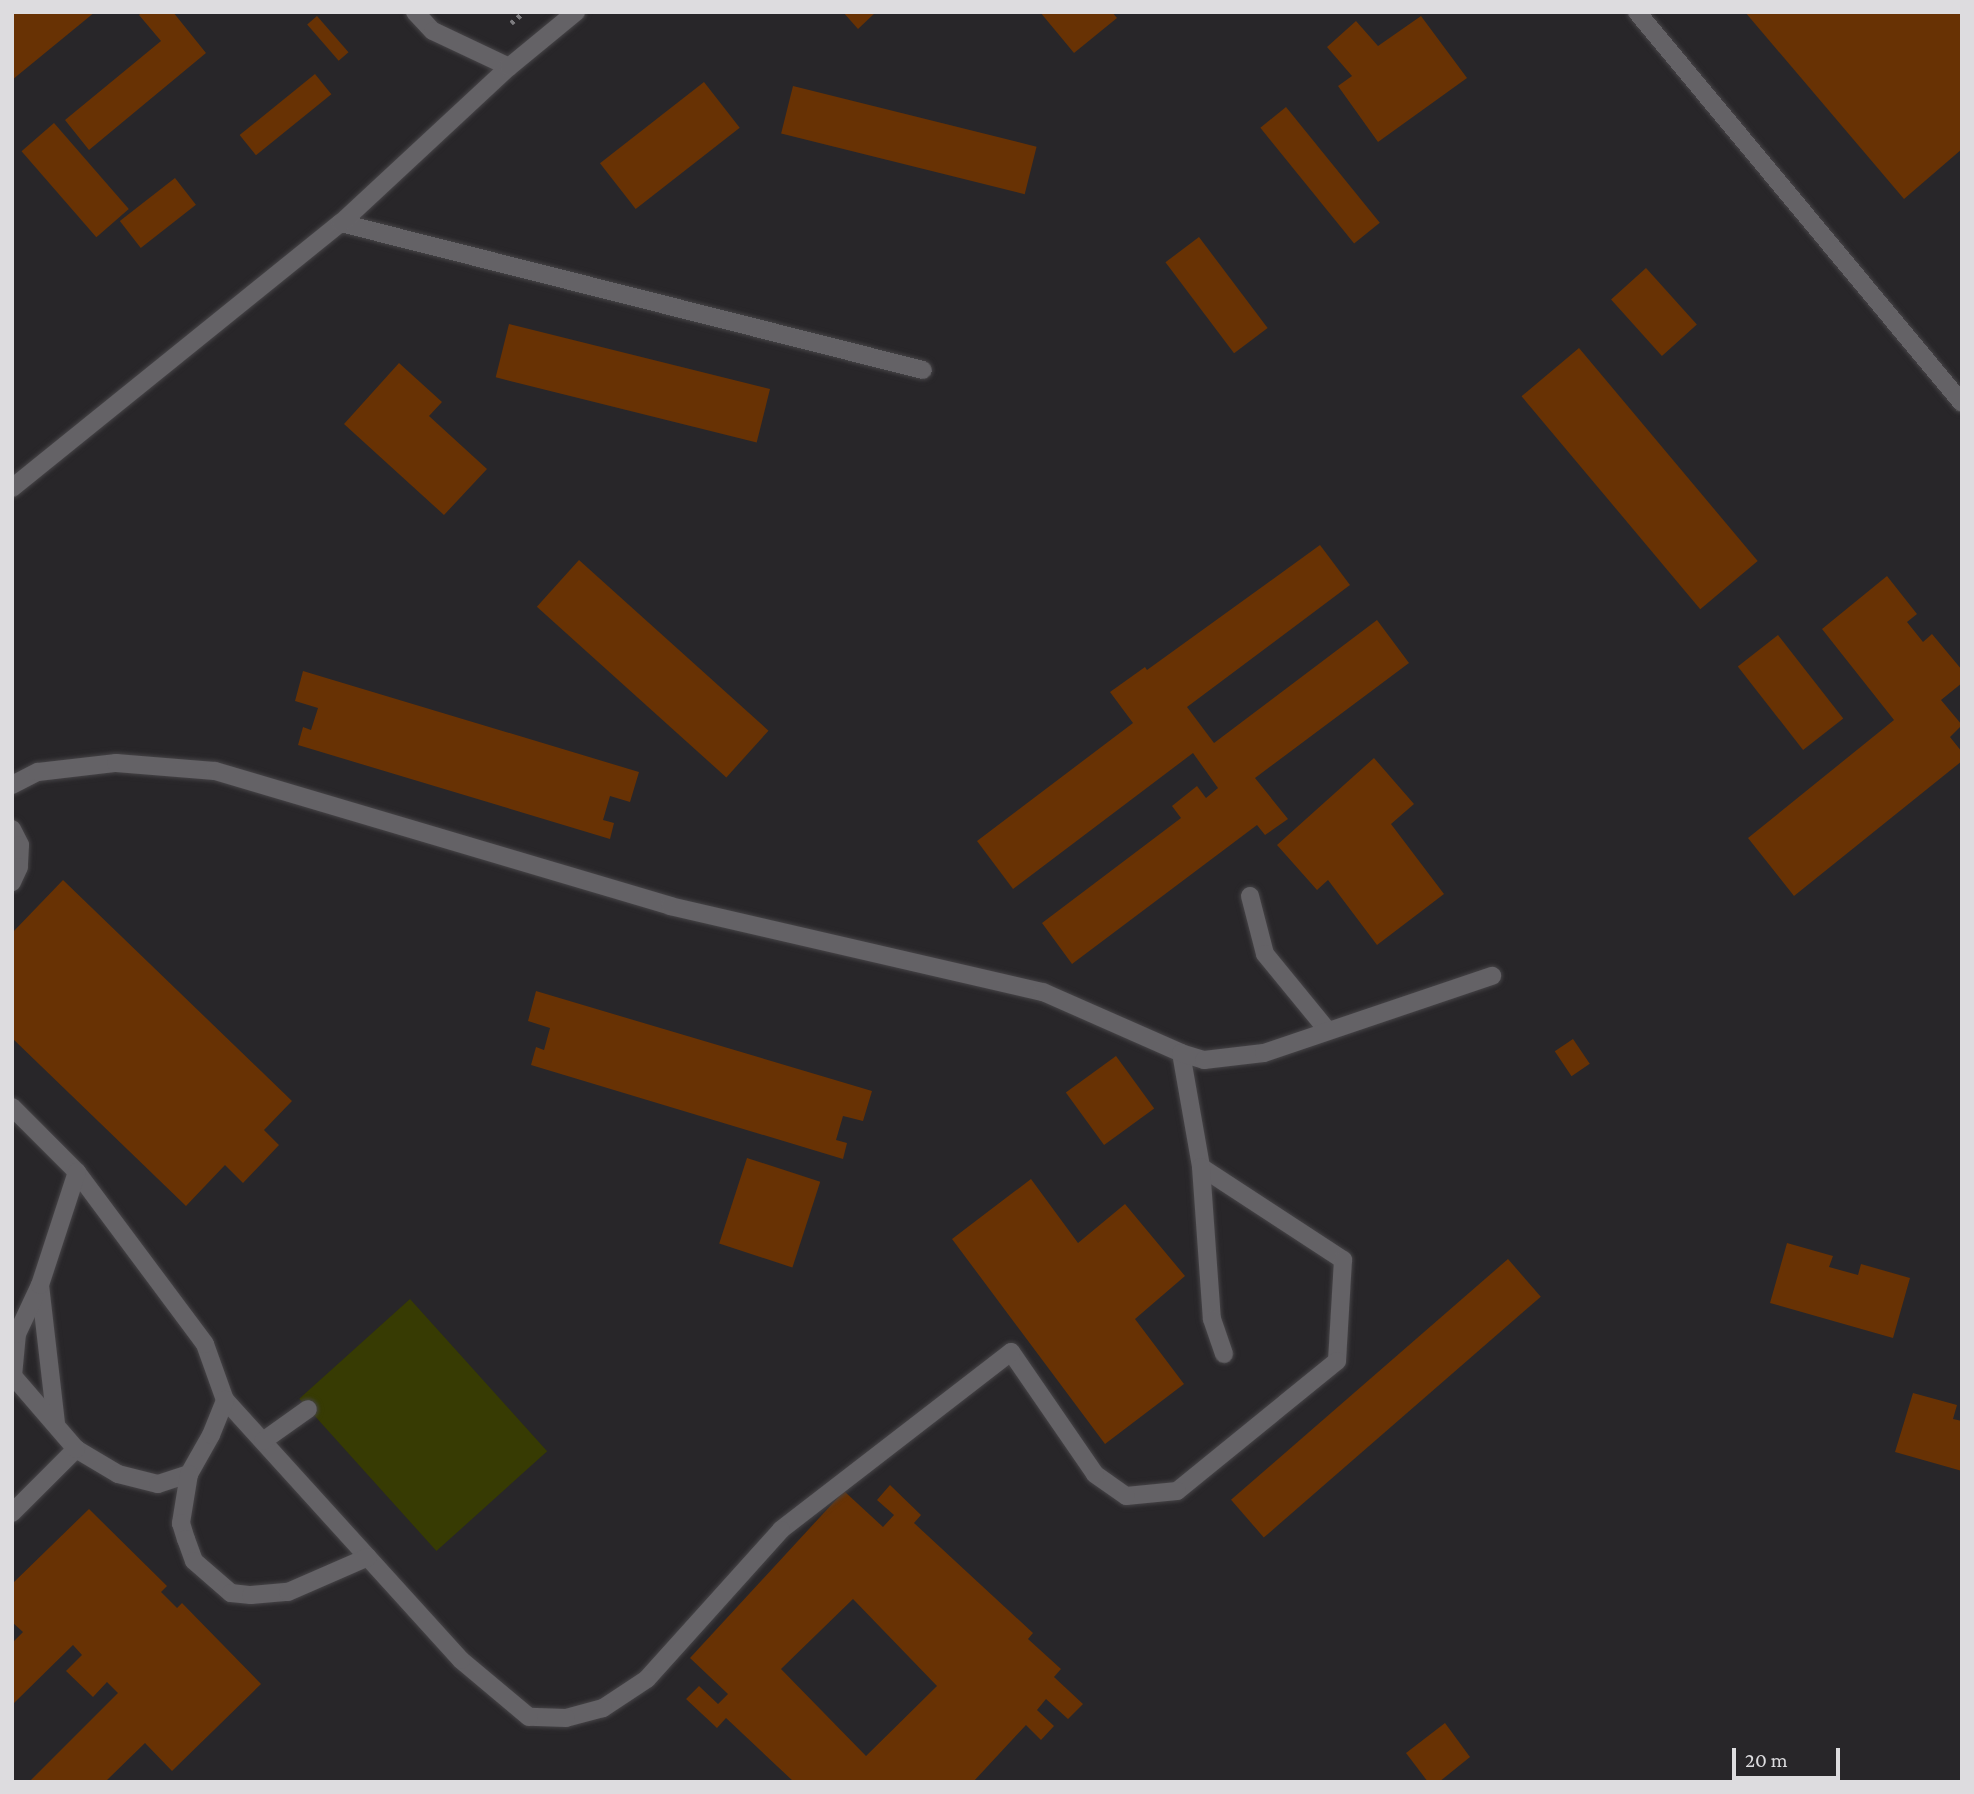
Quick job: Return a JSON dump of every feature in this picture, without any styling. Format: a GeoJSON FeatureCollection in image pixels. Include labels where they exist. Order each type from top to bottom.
{"type":"FeatureCollection","features":[{"type":"Feature","properties":{"kind":"street"},"geometry":{"type":"LineString","coordinates":[[415,12],[433,31],[509,67]]}},
{"type":"Feature","properties":{"kind":"street"},"geometry":{"type":"LineString","coordinates":[[12,488],[341,223],[509,67],[576,12]]}},
{"type":"Feature","properties":{"kind":"street"},"geometry":{"type":"LineString","coordinates":[[1637,12],[1962,403]]}},
{"type":"Feature","properties":{"kind":"street"},"geometry":{"type":"LineString","coordinates":[[341,223],[923,370]]}},
{"type":"Feature","properties":{"kind":"street"},"geometry":{"type":"LineString","coordinates":[[12,785],[38,772],[116,763],[215,771],[670,906],[1043,992],[1181,1053],[1204,1060],[1264,1053],[1492,976]]}},
{"type":"Feature","properties":{"kind":"street"},"geometry":{"type":"LineString","coordinates":[[12,829],[20,845],[19,867],[12,882]]}},
{"type":"Feature","properties":{"kind":"street"},"geometry":{"type":"LineString","coordinates":[[1250,896],[1265,954],[1328,1031]]}},
{"type":"Feature","properties":{"kind":"street"},"geometry":{"type":"LineString","coordinates":[[1181,1053],[1201,1167],[1212,1319],[1224,1354]]}},
{"type":"Feature","properties":{"kind":"street"},"geometry":{"type":"LineString","coordinates":[[12,1107],[77,1172],[205,1345],[225,1400],[461,1660],[529,1717],[566,1718],[603,1708],[647,1679],[781,1530],[1011,1352],[1095,1474],[1126,1496],[1177,1491],[1336,1361],[1343,1260],[1201,1167]]}},
{"type":"Feature","properties":{"kind":"street"},"geometry":{"type":"LineString","coordinates":[[77,1172],[40,1285],[17,1334],[13,1376],[76,1448],[118,1474],[158,1484],[188,1474]]}},
{"type":"Feature","properties":{"kind":"street"},"geometry":{"type":"LineString","coordinates":[[40,1285],[56,1423]]}},
{"type":"Feature","properties":{"kind":"street"},"geometry":{"type":"LineString","coordinates":[[225,1400],[211,1436],[188,1474],[181,1523],[194,1561],[231,1593],[251,1595],[288,1591],[368,1557]]}},
{"type":"Feature","properties":{"kind":"street"},"geometry":{"type":"LineString","coordinates":[[263,1441],[308,1409]]}},
{"type":"Feature","properties":{"kind":"street"},"geometry":{"type":"LineString","coordinates":[[13,1513],[76,1448]]}},
{"type":"Feature","properties":{"kind":"path"},"geometry":{"type":"LineString","coordinates":[[511,23],[524,12]]}},
{"type":"Feature","properties":{"kind":"green space"},"geometry":{"type":"Polygon","coordinates":[[[410,1299],[547,1451],[436,1551],[299,1399],[410,1299]]]}},
{"type":"Feature","properties":{"kind":"building"},"geometry":{"type":"Polygon","coordinates":[[[12,12],[95,12],[12,80],[12,12]]]}},
{"type":"Feature","properties":{"kind":"building"},"geometry":{"type":"Polygon","coordinates":[[[142,12],[173,12],[206,53],[89,150],[65,120],[161,41],[139,15],[142,12]]]}},
{"type":"Feature","properties":{"kind":"building"},"geometry":{"type":"Polygon","coordinates":[[[843,12],[876,12],[858,29],[843,12]]]}},
{"type":"Feature","properties":{"kind":"building"},"geometry":{"type":"Polygon","coordinates":[[[1040,12],[1112,12],[1117,18],[1074,53],[1040,12]]]}},
{"type":"Feature","properties":{"kind":"building"},"geometry":{"type":"Polygon","coordinates":[[[1745,12],[1962,12],[1962,149],[1904,199],[1745,12]]]}},
{"type":"Feature","properties":{"kind":"building"},"geometry":{"type":"Polygon","coordinates":[[[317,16],[348,52],[339,61],[307,25],[317,16]]]}},
{"type":"Feature","properties":{"kind":"building"},"geometry":{"type":"Polygon","coordinates":[[[1421,16],[1467,78],[1378,142],[1338,86],[1352,76],[1327,47],[1356,21],[1378,46],[1421,16]]]}},
{"type":"Feature","properties":{"kind":"building"},"geometry":{"type":"Polygon","coordinates":[[[315,74],[331,94],[256,155],[240,135],[315,74]]]}},
{"type":"Feature","properties":{"kind":"building"},"geometry":{"type":"Polygon","coordinates":[[[704,82],[740,128],[636,209],[600,163],[704,82]]]}},
{"type":"Feature","properties":{"kind":"building"},"geometry":{"type":"Polygon","coordinates":[[[793,86],[1037,147],[1025,194],[781,134],[793,86]]]}},
{"type":"Feature","properties":{"kind":"building"},"geometry":{"type":"Polygon","coordinates":[[[1286,107],[1380,223],[1354,244],[1260,128],[1286,107]]]}},
{"type":"Feature","properties":{"kind":"building"},"geometry":{"type":"Polygon","coordinates":[[[54,123],[129,209],[96,237],[22,151],[54,123]]]}},
{"type":"Feature","properties":{"kind":"building"},"geometry":{"type":"Polygon","coordinates":[[[175,178],[196,205],[141,248],[120,221],[175,178]]]}},
{"type":"Feature","properties":{"kind":"building"},"geometry":{"type":"Polygon","coordinates":[[[1199,237],[1268,328],[1234,353],[1165,262],[1199,237]]]}},
{"type":"Feature","properties":{"kind":"building"},"geometry":{"type":"Polygon","coordinates":[[[1646,268],[1697,324],[1662,356],[1611,299],[1646,268]]]}},
{"type":"Feature","properties":{"kind":"building"},"geometry":{"type":"Polygon","coordinates":[[[509,324],[770,389],[757,442],[496,377],[509,324]]]}},
{"type":"Feature","properties":{"kind":"building"},"geometry":{"type":"Polygon","coordinates":[[[1579,348],[1758,561],[1700,609],[1522,396],[1579,348]]]}},
{"type":"Feature","properties":{"kind":"building"},"geometry":{"type":"Polygon","coordinates":[[[399,363],[442,402],[429,416],[487,469],[444,515],[344,424],[399,363]]]}},
{"type":"Feature","properties":{"kind":"building"},"geometry":{"type":"Polygon","coordinates":[[[1320,545],[1350,585],[1187,707],[1214,743],[1377,620],[1409,663],[1255,778],[1288,819],[1265,835],[1257,825],[1072,964],[1042,923],[1181,818],[1172,806],[1197,786],[1206,798],[1218,788],[1193,753],[1013,889],[977,841],[1133,723],[1110,692],[1145,667],[1147,670],[1320,545]]]}},
{"type":"Feature","properties":{"kind":"building"},"geometry":{"type":"Polygon","coordinates":[[[579,560],[769,731],[726,777],[537,607],[579,560]]]}},
{"type":"Feature","properties":{"kind":"building"},"geometry":{"type":"Polygon","coordinates":[[[1887,576],[1917,614],[1907,622],[1923,642],[1932,634],[1962,670],[1962,683],[1941,700],[1962,725],[1950,737],[1962,752],[1962,761],[1794,896],[1748,838],[1894,720],[1822,629],[1887,576]]]}},
{"type":"Feature","properties":{"kind":"building"},"geometry":{"type":"Polygon","coordinates":[[[1778,635],[1843,719],[1803,750],[1738,666],[1778,635]]]}},
{"type":"Feature","properties":{"kind":"building"},"geometry":{"type":"Polygon","coordinates":[[[303,671],[639,772],[630,802],[610,796],[603,820],[614,823],[610,839],[298,745],[303,727],[311,730],[318,708],[295,701],[303,671]]]}},
{"type":"Feature","properties":{"kind":"building"},"geometry":{"type":"Polygon","coordinates":[[[1374,758],[1414,804],[1391,824],[1444,894],[1377,945],[1328,880],[1317,890],[1277,845],[1374,758]]]}},
{"type":"Feature","properties":{"kind":"building"},"geometry":{"type":"Polygon","coordinates":[[[63,880],[292,1101],[264,1130],[279,1145],[243,1183],[225,1165],[186,1206],[12,1038],[12,933],[63,880]]]}},
{"type":"Feature","properties":{"kind":"building"},"geometry":{"type":"Polygon","coordinates":[[[536,991],[872,1091],[863,1121],[843,1116],[836,1140],[847,1143],[843,1159],[531,1065],[536,1047],[544,1050],[550,1028],[528,1021],[536,991]]]}},
{"type":"Feature","properties":{"kind":"building"},"geometry":{"type":"Polygon","coordinates":[[[1573,1039],[1590,1064],[1572,1076],[1555,1051],[1573,1039]]]}},
{"type":"Feature","properties":{"kind":"building"},"geometry":{"type":"Polygon","coordinates":[[[1116,1056],[1154,1109],[1104,1145],[1066,1092],[1116,1056]]]}},
{"type":"Feature","properties":{"kind":"building"},"geometry":{"type":"Polygon","coordinates":[[[747,1158],[820,1182],[792,1267],[719,1244],[747,1158]]]}},
{"type":"Feature","properties":{"kind":"building"},"geometry":{"type":"Polygon","coordinates":[[[1031,1179],[1078,1243],[1125,1204],[1185,1276],[1135,1319],[1184,1384],[1105,1444],[952,1239],[1031,1179]]]}},
{"type":"Feature","properties":{"kind":"building"},"geometry":{"type":"Polygon","coordinates":[[[1787,1243],[1833,1256],[1829,1267],[1858,1275],[1861,1264],[1910,1278],[1893,1338],[1770,1303],[1787,1243]]]}},
{"type":"Feature","properties":{"kind":"building"},"geometry":{"type":"Polygon","coordinates":[[[1508,1259],[1541,1297],[1264,1538],[1231,1500],[1508,1259]]]}},
{"type":"Feature","properties":{"kind":"building"},"geometry":{"type":"Polygon","coordinates":[[[1913,1393],[1957,1405],[1953,1419],[1962,1421],[1962,1471],[1895,1452],[1913,1393]]]}},
{"type":"Feature","properties":{"kind":"building"},"geometry":{"type":"Polygon","coordinates":[[[890,1485],[921,1515],[914,1523],[1033,1633],[1028,1639],[1061,1669],[1054,1677],[1083,1704],[1068,1719],[1046,1699],[1037,1710],[1054,1726],[1041,1740],[1026,1725],[973,1782],[794,1782],[726,1718],[717,1728],[686,1699],[699,1686],[718,1704],[728,1694],[690,1658],[844,1491],[883,1527],[894,1515],[877,1500],[890,1485]],[[853,1599],[781,1669],[866,1756],[937,1686],[853,1599]]]}},
{"type":"Feature","properties":{"kind":"building"},"geometry":{"type":"Polygon","coordinates":[[[89,1509],[167,1586],[161,1592],[177,1608],[182,1603],[261,1684],[172,1771],[145,1743],[105,1782],[29,1782],[118,1693],[107,1682],[93,1697],[66,1671],[82,1655],[73,1645],[12,1705],[12,1643],[23,1632],[12,1622],[12,1584],[89,1509]]]}},
{"type":"Feature","properties":{"kind":"building"},"geometry":{"type":"Polygon","coordinates":[[[1445,1723],[1470,1757],[1439,1782],[1428,1782],[1406,1753],[1445,1723]]]}}]}
